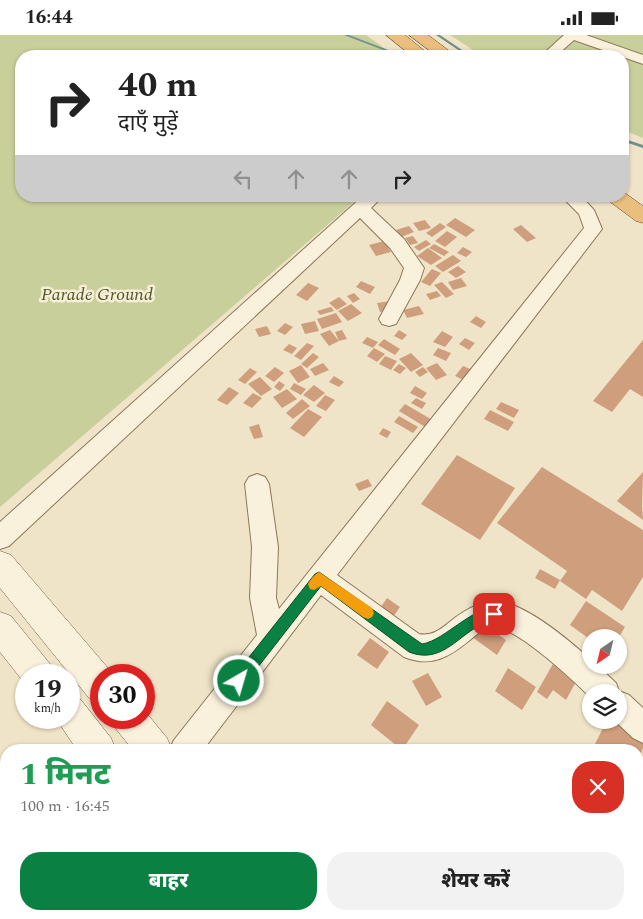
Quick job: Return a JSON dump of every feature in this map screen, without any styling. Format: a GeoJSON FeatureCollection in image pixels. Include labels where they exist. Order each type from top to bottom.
{"type":"FeatureCollection","features":[{"type":"Feature","properties":{"kind":"highway"},"geometry":{"type":"LineString","coordinates":[[394,35],[415,50]]}},
{"type":"Feature","properties":{"kind":"highway"},"geometry":{"type":"LineString","coordinates":[[417,35],[439,50]]}},
{"type":"Feature","properties":{"kind":"highway"},"geometry":{"type":"LineString","coordinates":[[629,193],[643,215]]}},
{"type":"Feature","properties":{"kind":"main road"},"geometry":{"type":"LineString","coordinates":[[0,565],[90,673]]}},
{"type":"Feature","properties":{"kind":"main road"},"geometry":{"type":"LineString","coordinates":[[0,627],[30,664]]}},
{"type":"Feature","properties":{"kind":"main road"},"geometry":{"type":"LineString","coordinates":[[80,727],[94,744]]}},
{"type":"Feature","properties":{"kind":"main road"},"geometry":{"type":"LineString","coordinates":[[138,729],[150,744]]}},
{"type":"Feature","properties":{"kind":"street"},"geometry":{"type":"LineString","coordinates":[[555,50],[573,35],[615,50]]}},
{"type":"Feature","properties":{"kind":"street"},"geometry":{"type":"LineString","coordinates":[[629,55],[643,60]]}},
{"type":"Feature","properties":{"kind":"street"},"geometry":{"type":"LineString","coordinates":[[0,538],[368,202],[395,241],[408,256],[414,268],[410,280],[389,319]]}},
{"type":"Feature","properties":{"kind":"street"},"geometry":{"type":"LineString","coordinates":[[189,744],[593,229],[592,220],[578,202]]}},
{"type":"Feature","properties":{"kind":"street"},"geometry":{"type":"LineString","coordinates":[[257,484],[265,547],[263,598],[272,639]]}},
{"type":"Feature","properties":{"kind":"street"},"geometry":{"type":"LineString","coordinates":[[319,578],[414,647],[422,650],[435,649],[478,619],[494,614],[512,618],[531,630],[598,684]]}},
{"type":"Feature","properties":{"kind":"street"},"geometry":{"type":"LineString","coordinates":[[627,713],[643,728]]}},
{"type":"Feature","properties":{"kind":"green space","name":"Parade Ground"},"geometry":{"type":"Polygon","coordinates":[[[0,35],[366,35],[387,50],[15,50],[15,202],[354,202],[0,507],[0,35]]]}},
{"type":"Feature","properties":{"kind":"green space"},"geometry":{"type":"Polygon","coordinates":[[[450,35],[643,35],[643,138],[629,132],[629,50],[473,50],[450,35]]]}},
{"type":"Feature","properties":{"kind":"building"},"geometry":{"type":"Polygon","coordinates":[[[455,218],[475,230],[466,237],[446,225],[455,218]]]}},
{"type":"Feature","properties":{"kind":"building"},"geometry":{"type":"Polygon","coordinates":[[[425,220],[431,228],[419,231],[413,223],[425,220]]]}},
{"type":"Feature","properties":{"kind":"building"},"geometry":{"type":"Polygon","coordinates":[[[440,223],[446,227],[432,237],[426,233],[440,223]]]}},
{"type":"Feature","properties":{"kind":"building"},"geometry":{"type":"Polygon","coordinates":[[[521,225],[536,238],[527,242],[513,229],[521,225]]]}},
{"type":"Feature","properties":{"kind":"building"},"geometry":{"type":"Polygon","coordinates":[[[409,226],[414,232],[401,237],[396,230],[409,226]]]}},
{"type":"Feature","properties":{"kind":"building"},"geometry":{"type":"Polygon","coordinates":[[[447,231],[457,237],[445,247],[435,241],[447,231]]]}},
{"type":"Feature","properties":{"kind":"building"},"geometry":{"type":"Polygon","coordinates":[[[413,236],[418,243],[410,245],[405,238],[413,236]]]}},
{"type":"Feature","properties":{"kind":"building"},"geometry":{"type":"Polygon","coordinates":[[[426,240],[431,244],[419,251],[414,247],[426,240]]]}},
{"type":"Feature","properties":{"kind":"building"},"geometry":{"type":"Polygon","coordinates":[[[384,241],[391,252],[376,256],[369,245],[384,241]]]}},
{"type":"Feature","properties":{"kind":"building"},"geometry":{"type":"Polygon","coordinates":[[[434,244],[449,252],[444,256],[429,248],[434,244]]]}},
{"type":"Feature","properties":{"kind":"building"},"geometry":{"type":"Polygon","coordinates":[[[463,247],[472,252],[466,257],[457,253],[463,247]]]}},
{"type":"Feature","properties":{"kind":"building"},"geometry":{"type":"Polygon","coordinates":[[[428,248],[442,258],[431,265],[417,256],[428,248]]]}},
{"type":"Feature","properties":{"kind":"building"},"geometry":{"type":"Polygon","coordinates":[[[453,255],[461,261],[443,272],[435,266],[453,255]]]}},
{"type":"Feature","properties":{"kind":"building"},"geometry":{"type":"Polygon","coordinates":[[[458,266],[466,272],[456,278],[448,272],[458,266]]]}},
{"type":"Feature","properties":{"kind":"building"},"geometry":{"type":"Polygon","coordinates":[[[432,269],[441,273],[430,286],[421,282],[432,269]]]}},
{"type":"Feature","properties":{"kind":"building"},"geometry":{"type":"Polygon","coordinates":[[[461,278],[467,286],[453,290],[448,282],[461,278]]]}},
{"type":"Feature","properties":{"kind":"building"},"geometry":{"type":"Polygon","coordinates":[[[361,281],[375,287],[370,294],[356,287],[361,281]]]}},
{"type":"Feature","properties":{"kind":"building"},"geometry":{"type":"Polygon","coordinates":[[[442,282],[454,294],[446,298],[434,285],[442,282]]]}},
{"type":"Feature","properties":{"kind":"building"},"geometry":{"type":"Polygon","coordinates":[[[308,283],[319,288],[307,301],[296,295],[308,283]]]}},
{"type":"Feature","properties":{"kind":"building"},"geometry":{"type":"Polygon","coordinates":[[[437,291],[441,296],[430,300],[426,294],[437,291]]]}},
{"type":"Feature","properties":{"kind":"building"},"geometry":{"type":"Polygon","coordinates":[[[354,293],[360,299],[353,303],[347,296],[354,293]]]}},
{"type":"Feature","properties":{"kind":"building"},"geometry":{"type":"Polygon","coordinates":[[[339,297],[347,304],[337,310],[329,303],[339,297]]]}},
{"type":"Feature","properties":{"kind":"building"},"geometry":{"type":"Polygon","coordinates":[[[391,301],[394,310],[380,312],[377,303],[391,301]]]}},
{"type":"Feature","properties":{"kind":"building"},"geometry":{"type":"Polygon","coordinates":[[[351,304],[362,313],[348,321],[338,311],[351,304]]]}},
{"type":"Feature","properties":{"kind":"building"},"geometry":{"type":"Polygon","coordinates":[[[419,306],[424,314],[407,318],[403,310],[419,306]]]}},
{"type":"Feature","properties":{"kind":"building"},"geometry":{"type":"Polygon","coordinates":[[[331,307],[334,311],[320,315],[317,311],[331,307]]]}},
{"type":"Feature","properties":{"kind":"building"},"geometry":{"type":"Polygon","coordinates":[[[336,313],[342,322],[322,329],[317,319],[336,313]]]}},
{"type":"Feature","properties":{"kind":"building"},"geometry":{"type":"Polygon","coordinates":[[[476,316],[486,322],[481,328],[470,322],[476,316]]]}},
{"type":"Feature","properties":{"kind":"building"},"geometry":{"type":"Polygon","coordinates":[[[315,321],[319,331],[305,334],[301,324],[315,321]]]}},
{"type":"Feature","properties":{"kind":"building"},"geometry":{"type":"Polygon","coordinates":[[[285,323],[293,327],[285,335],[277,331],[285,323]]]}},
{"type":"Feature","properties":{"kind":"building"},"geometry":{"type":"Polygon","coordinates":[[[267,326],[271,334],[259,337],[255,329],[267,326]]]}},
{"type":"Feature","properties":{"kind":"building"},"geometry":{"type":"Polygon","coordinates":[[[330,330],[339,341],[329,346],[320,334],[330,330]]]}},
{"type":"Feature","properties":{"kind":"building"},"geometry":{"type":"Polygon","coordinates":[[[342,330],[347,339],[339,341],[335,332],[342,330]]]}},
{"type":"Feature","properties":{"kind":"building"},"geometry":{"type":"Polygon","coordinates":[[[399,330],[407,335],[402,340],[394,336],[399,330]]]}},
{"type":"Feature","properties":{"kind":"building"},"geometry":{"type":"Polygon","coordinates":[[[442,331],[453,337],[445,347],[433,342],[442,331]]]}},
{"type":"Feature","properties":{"kind":"building"},"geometry":{"type":"Polygon","coordinates":[[[367,337],[378,342],[373,348],[362,343],[367,337]]]}},
{"type":"Feature","properties":{"kind":"building"},"geometry":{"type":"Polygon","coordinates":[[[465,338],[475,343],[469,350],[459,344],[465,338]]]}},
{"type":"Feature","properties":{"kind":"building"},"geometry":{"type":"Polygon","coordinates":[[[384,339],[400,349],[395,355],[378,345],[384,339]]]}},
{"type":"Feature","properties":{"kind":"building"},"geometry":{"type":"Polygon","coordinates":[[[643,340],[643,397],[630,389],[612,412],[593,401],[643,340]]]}},
{"type":"Feature","properties":{"kind":"building"},"geometry":{"type":"Polygon","coordinates":[[[307,343],[314,346],[301,360],[294,356],[307,343]]]}},
{"type":"Feature","properties":{"kind":"building"},"geometry":{"type":"Polygon","coordinates":[[[289,344],[297,348],[292,354],[283,350],[289,344]]]}},
{"type":"Feature","properties":{"kind":"building"},"geometry":{"type":"Polygon","coordinates":[[[374,348],[385,354],[377,362],[367,356],[374,348]]]}},
{"type":"Feature","properties":{"kind":"building"},"geometry":{"type":"Polygon","coordinates":[[[438,348],[451,353],[446,361],[433,355],[438,348]]]}},
{"type":"Feature","properties":{"kind":"building"},"geometry":{"type":"Polygon","coordinates":[[[313,353],[319,357],[307,368],[301,364],[313,353]]]}},
{"type":"Feature","properties":{"kind":"building"},"geometry":{"type":"Polygon","coordinates":[[[411,353],[423,365],[411,372],[399,359],[411,353]]]}},
{"type":"Feature","properties":{"kind":"building"},"geometry":{"type":"Polygon","coordinates":[[[385,356],[397,361],[391,370],[379,364],[385,356]]]}},
{"type":"Feature","properties":{"kind":"building"},"geometry":{"type":"Polygon","coordinates":[[[323,363],[329,370],[315,376],[310,369],[323,363]]]}},
{"type":"Feature","properties":{"kind":"building"},"geometry":{"type":"Polygon","coordinates":[[[437,363],[447,375],[436,380],[426,368],[437,363]]]}},
{"type":"Feature","properties":{"kind":"building"},"geometry":{"type":"Polygon","coordinates":[[[399,364],[406,368],[400,374],[393,370],[399,364]]]}},
{"type":"Feature","properties":{"kind":"building"},"geometry":{"type":"Polygon","coordinates":[[[301,365],[310,377],[298,383],[289,371],[301,365]]]}},
{"type":"Feature","properties":{"kind":"building"},"geometry":{"type":"Polygon","coordinates":[[[463,366],[475,371],[468,382],[455,376],[463,366]]]}},
{"type":"Feature","properties":{"kind":"building"},"geometry":{"type":"Polygon","coordinates":[[[275,367],[284,373],[274,382],[265,376],[275,367]]]}},
{"type":"Feature","properties":{"kind":"building"},"geometry":{"type":"Polygon","coordinates":[[[423,367],[428,372],[420,377],[415,372],[423,367]]]}},
{"type":"Feature","properties":{"kind":"building"},"geometry":{"type":"Polygon","coordinates":[[[250,368],[257,372],[245,384],[238,380],[250,368]]]}},
{"type":"Feature","properties":{"kind":"building"},"geometry":{"type":"Polygon","coordinates":[[[334,376],[344,382],[339,387],[329,382],[334,376]]]}},
{"type":"Feature","properties":{"kind":"building"},"geometry":{"type":"Polygon","coordinates":[[[260,377],[272,389],[261,396],[248,384],[260,377]]]}},
{"type":"Feature","properties":{"kind":"building"},"geometry":{"type":"Polygon","coordinates":[[[279,381],[285,385],[280,391],[274,387],[279,381]]]}},
{"type":"Feature","properties":{"kind":"building"},"geometry":{"type":"Polygon","coordinates":[[[294,383],[306,389],[301,395],[290,389],[294,383]]]}},
{"type":"Feature","properties":{"kind":"building"},"geometry":{"type":"Polygon","coordinates":[[[314,385],[325,393],[314,402],[303,395],[314,385]]]}},
{"type":"Feature","properties":{"kind":"building"},"geometry":{"type":"Polygon","coordinates":[[[415,386],[427,393],[422,399],[410,393],[415,386]]]}},
{"type":"Feature","properties":{"kind":"building"},"geometry":{"type":"Polygon","coordinates":[[[229,387],[239,393],[227,405],[217,400],[229,387]]]}},
{"type":"Feature","properties":{"kind":"building"},"geometry":{"type":"Polygon","coordinates":[[[287,389],[297,399],[282,408],[273,397],[287,389]]]}},
{"type":"Feature","properties":{"kind":"building"},"geometry":{"type":"Polygon","coordinates":[[[253,393],[262,398],[252,408],[243,403],[253,393]]]}},
{"type":"Feature","properties":{"kind":"building"},"geometry":{"type":"Polygon","coordinates":[[[325,395],[335,400],[326,411],[316,406],[325,395]]]}},
{"type":"Feature","properties":{"kind":"building"},"geometry":{"type":"Polygon","coordinates":[[[416,398],[426,403],[422,409],[411,403],[416,398]]]}},
{"type":"Feature","properties":{"kind":"building"},"geometry":{"type":"Polygon","coordinates":[[[302,399],[310,406],[293,419],[286,413],[302,399]]]}},
{"type":"Feature","properties":{"kind":"building"},"geometry":{"type":"Polygon","coordinates":[[[501,402],[519,410],[514,418],[496,409],[501,402]]]}},
{"type":"Feature","properties":{"kind":"building"},"geometry":{"type":"Polygon","coordinates":[[[405,404],[441,425],[435,433],[399,411],[405,404]]]}},
{"type":"Feature","properties":{"kind":"building"},"geometry":{"type":"Polygon","coordinates":[[[308,409],[322,417],[304,437],[290,428],[308,409]]]}},
{"type":"Feature","properties":{"kind":"building"},"geometry":{"type":"Polygon","coordinates":[[[490,410],[514,422],[508,431],[484,419],[490,410]]]}},
{"type":"Feature","properties":{"kind":"building"},"geometry":{"type":"Polygon","coordinates":[[[399,416],[418,427],[413,433],[394,422],[399,416]]]}},
{"type":"Feature","properties":{"kind":"building"},"geometry":{"type":"Polygon","coordinates":[[[259,424],[263,437],[254,439],[249,427],[259,424]]]}},
{"type":"Feature","properties":{"kind":"building"},"geometry":{"type":"Polygon","coordinates":[[[383,428],[391,432],[387,438],[379,434],[383,428]]]}},
{"type":"Feature","properties":{"kind":"building"},"geometry":{"type":"Polygon","coordinates":[[[457,455],[515,488],[480,540],[421,504],[457,455]]]}},
{"type":"Feature","properties":{"kind":"building"},"geometry":{"type":"Polygon","coordinates":[[[542,467],[643,530],[643,577],[622,611],[592,590],[586,599],[560,581],[567,571],[497,523],[542,467]]]}},
{"type":"Feature","properties":{"kind":"building"},"geometry":{"type":"Polygon","coordinates":[[[643,472],[642,506],[643,520],[617,501],[643,472]]]}},
{"type":"Feature","properties":{"kind":"building"},"geometry":{"type":"Polygon","coordinates":[[[368,479],[372,486],[359,491],[355,484],[368,479]]]}},
{"type":"Feature","properties":{"kind":"building"},"geometry":{"type":"Polygon","coordinates":[[[540,569],[560,580],[555,589],[535,578],[540,569]]]}},
{"type":"Feature","properties":{"kind":"building"},"geometry":{"type":"Polygon","coordinates":[[[387,598],[400,607],[393,617],[380,608],[387,598]]]}},
{"type":"Feature","properties":{"kind":"building"},"geometry":{"type":"Polygon","coordinates":[[[586,601],[625,627],[624,629],[582,629],[582,634],[570,625],[586,601]]]}},
{"type":"Feature","properties":{"kind":"building"},"geometry":{"type":"Polygon","coordinates":[[[485,617],[500,627],[496,633],[506,640],[497,655],[472,637],[485,617]]]}},
{"type":"Feature","properties":{"kind":"building"},"geometry":{"type":"Polygon","coordinates":[[[370,638],[389,652],[377,669],[357,655],[370,638]]]}},
{"type":"Feature","properties":{"kind":"building"},"geometry":{"type":"Polygon","coordinates":[[[554,662],[578,678],[566,700],[553,690],[547,699],[537,692],[554,662]]]}},
{"type":"Feature","properties":{"kind":"building"},"geometry":{"type":"Polygon","coordinates":[[[508,668],[536,687],[522,710],[495,691],[508,668]]]}},
{"type":"Feature","properties":{"kind":"building"},"geometry":{"type":"Polygon","coordinates":[[[428,673],[442,697],[426,706],[412,681],[428,673]]]}},
{"type":"Feature","properties":{"kind":"building"},"geometry":{"type":"Polygon","coordinates":[[[387,701],[419,725],[406,744],[395,744],[371,725],[387,701]]]}},
{"type":"Feature","properties":{"kind":"building"},"geometry":{"type":"Polygon","coordinates":[[[627,722],[643,733],[643,744],[595,744],[602,729],[627,729],[627,722]]]}},
{"type":"Feature","properties":{"kind":"waterway"},"geometry":{"type":"LineString","coordinates":[[346,35],[386,50]]}},
{"type":"Feature","properties":{"kind":"waterway"},"geometry":{"type":"LineString","coordinates":[[438,35],[460,50]]}},
{"type":"Feature","properties":{"kind":"waterway"},"geometry":{"type":"LineString","coordinates":[[629,142],[643,147]]}},
{"type":"Feature","properties":{"kind":"slow traffic"},"geometry":{"type":"LineString","coordinates":[[314,584],[319,578],[368,613]]}},
{"type":"Feature","properties":{"kind":"route"},"geometry":{"type":"LineString","coordinates":[[239,681],[319,578],[414,647],[422,650],[435,649],[478,619],[494,614]]}}]}
